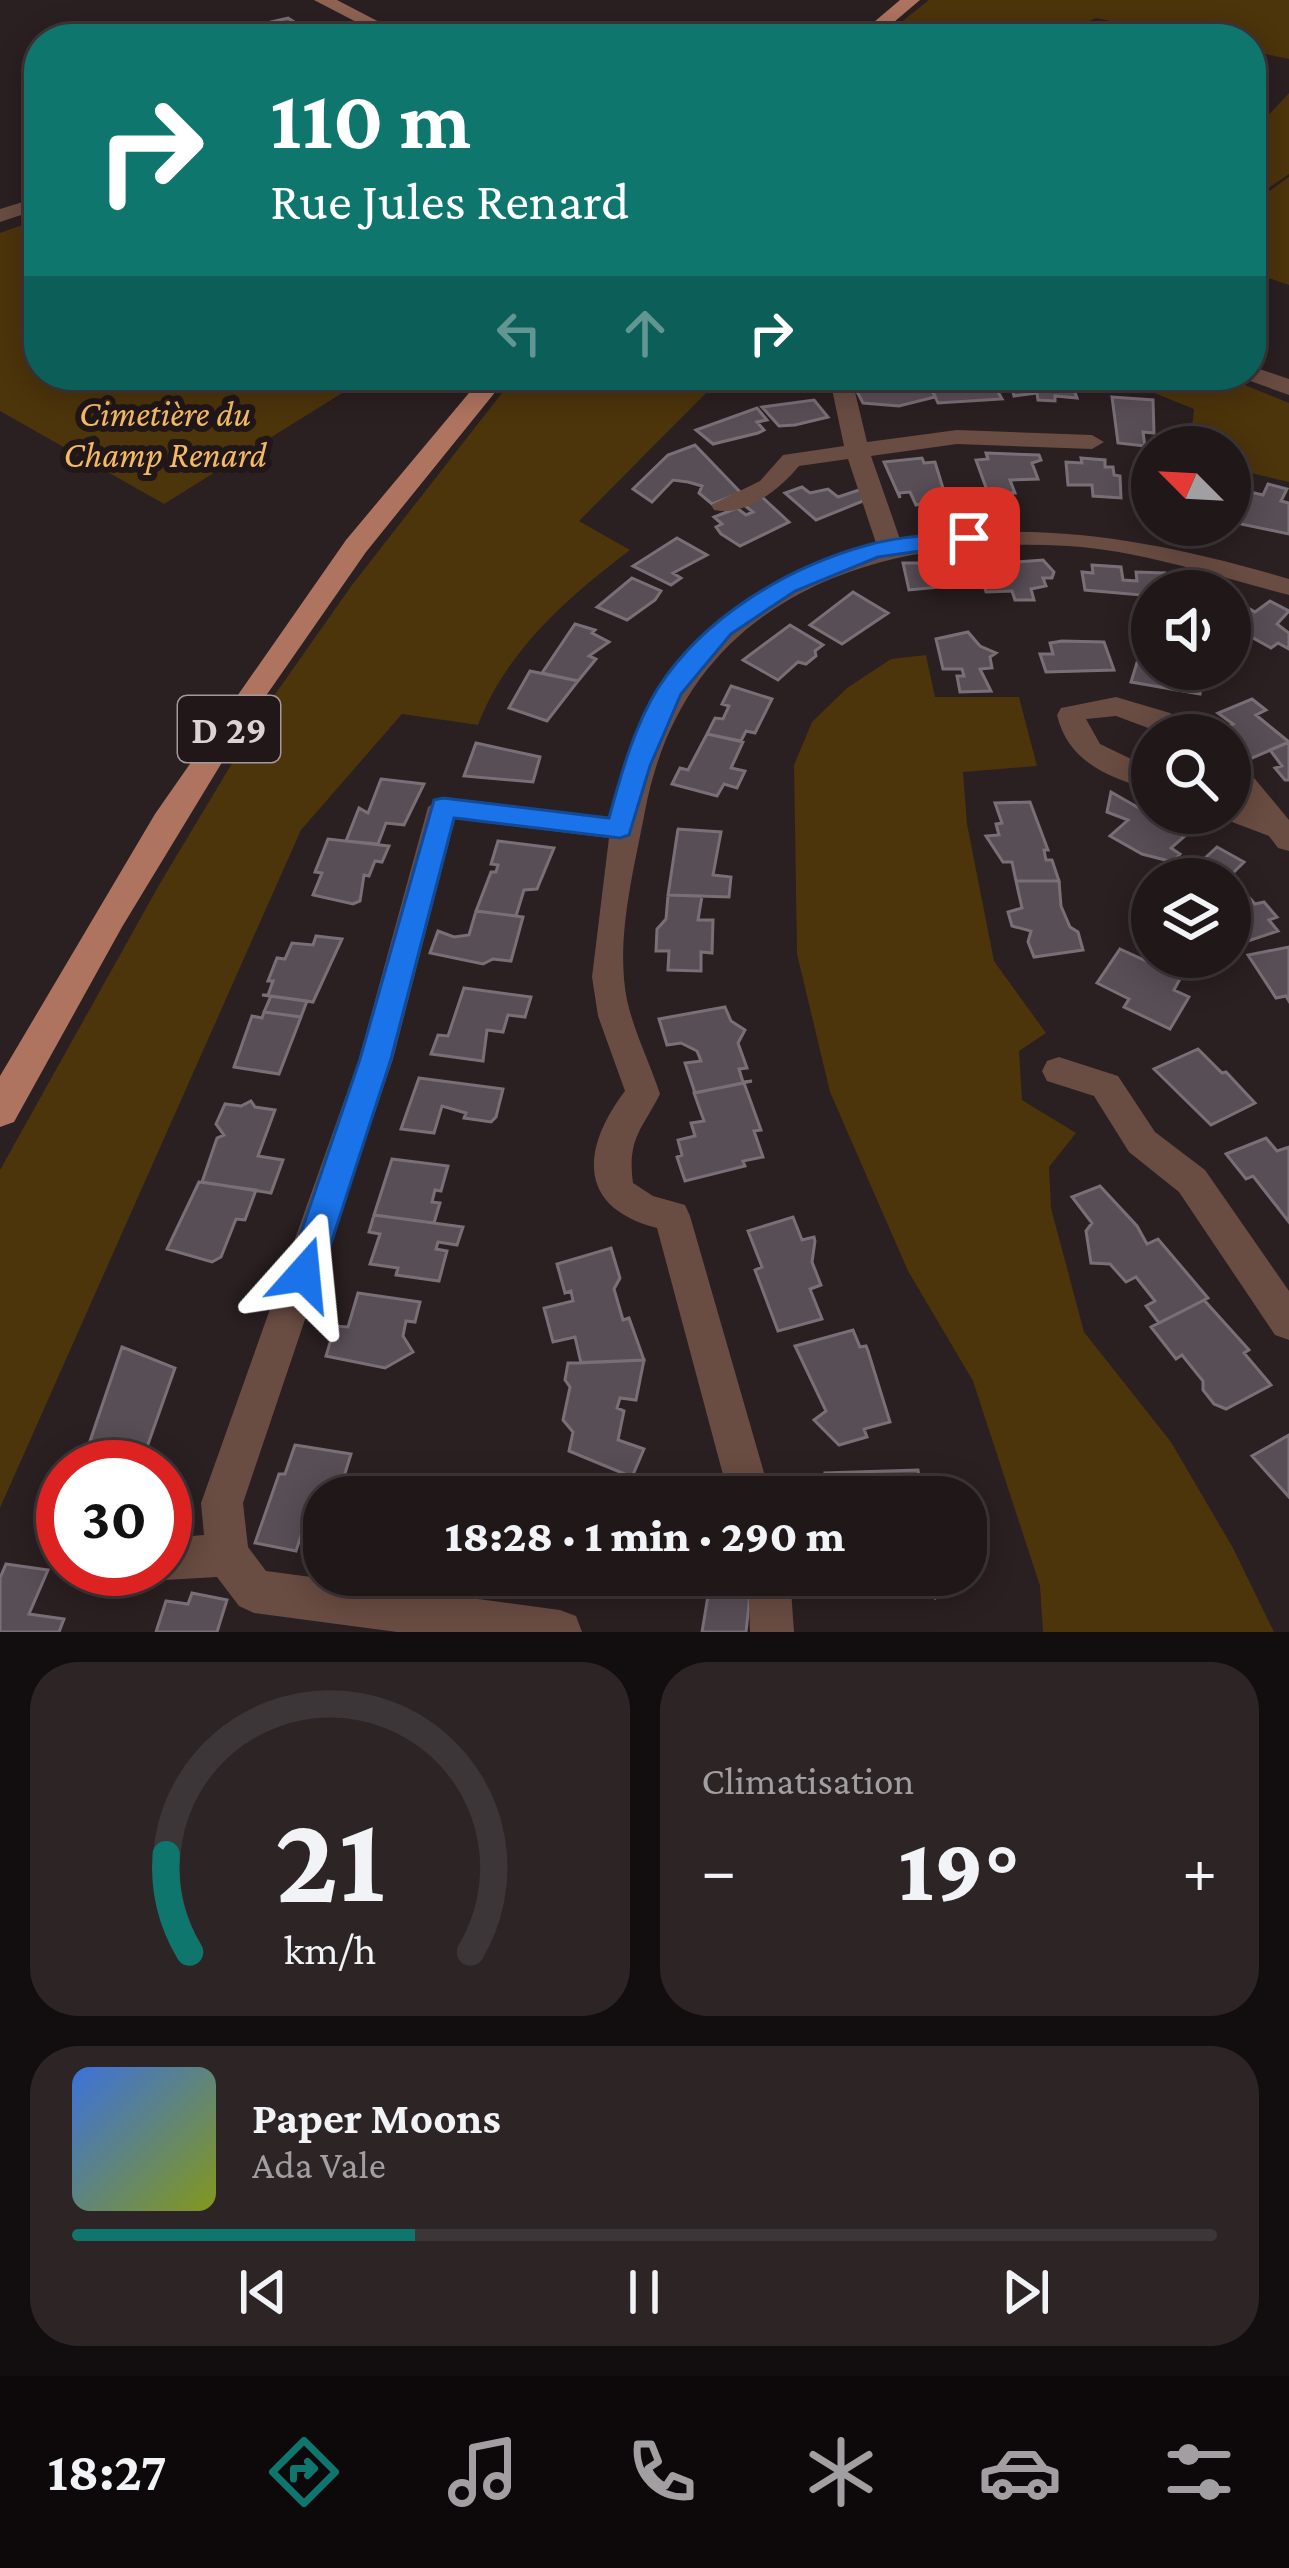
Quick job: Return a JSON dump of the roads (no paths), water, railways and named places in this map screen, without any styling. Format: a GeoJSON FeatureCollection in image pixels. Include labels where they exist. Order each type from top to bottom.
{"type":"FeatureCollection","features":[{"type":"Feature","properties":{"kind":"main road"},"geometry":{"type":"LineString","coordinates":[[323,0],[372,24]]}},
{"type":"Feature","properties":{"kind":"main road"},"geometry":{"type":"LineString","coordinates":[[881,24],[911,0]]}},
{"type":"Feature","properties":{"kind":"main road","name":"D 29"},"geometry":{"type":"LineString","coordinates":[[0,1111],[96,942],[242,708],[378,518],[485,390]]}},
{"type":"Feature","properties":{"kind":"street"},"geometry":{"type":"LineString","coordinates":[[843,390],[856,448],[890,548]]}},
{"type":"Feature","properties":{"kind":"street"},"geometry":{"type":"LineString","coordinates":[[723,505],[769,486],[790,460],[856,448],[957,437],[1092,442]]}},
{"type":"Feature","properties":{"kind":"street"},"geometry":{"type":"LineString","coordinates":[[744,1476],[672,1216],[644,1209],[616,1191],[610,1158],[622,1118],[643,1094],[609,990],[620,829],[637,766],[669,691],[722,629],[787,586],[890,548],[1040,535],[1125,541],[1289,587]]}},
{"type":"Feature","properties":{"kind":"street"},"geometry":{"type":"LineString","coordinates":[[1131,771],[1087,753],[1073,734],[1070,715],[1094,704],[1122,706],[1140,714]]}},
{"type":"Feature","properties":{"kind":"street"},"geometry":{"type":"LineString","coordinates":[[1251,793],[1285,834]]}},
{"type":"Feature","properties":{"kind":"street"},"geometry":{"type":"LineString","coordinates":[[560,1632],[254,1591],[227,1555],[222,1503],[376,1059],[443,807],[620,829]]}},
{"type":"Feature","properties":{"kind":"street"},"geometry":{"type":"LineString","coordinates":[[1251,819],[1285,834]]}},
{"type":"Feature","properties":{"kind":"street"},"geometry":{"type":"LineString","coordinates":[[1059,1071],[1106,1086],[1142,1142],[1192,1181],[1289,1323]]}},
{"type":"Feature","properties":{"kind":"street"},"geometry":{"type":"LineString","coordinates":[[192,1557],[227,1555]]}},
{"type":"Feature","properties":{"kind":"street"},"geometry":{"type":"LineString","coordinates":[[770,1596],[772,1632]]}},
{"type":"Feature","properties":{"kind":"park label","name":"Cimetière du Champ Renard"},"geometry":{"type":"Point","coordinates":[165,434]}}]}
